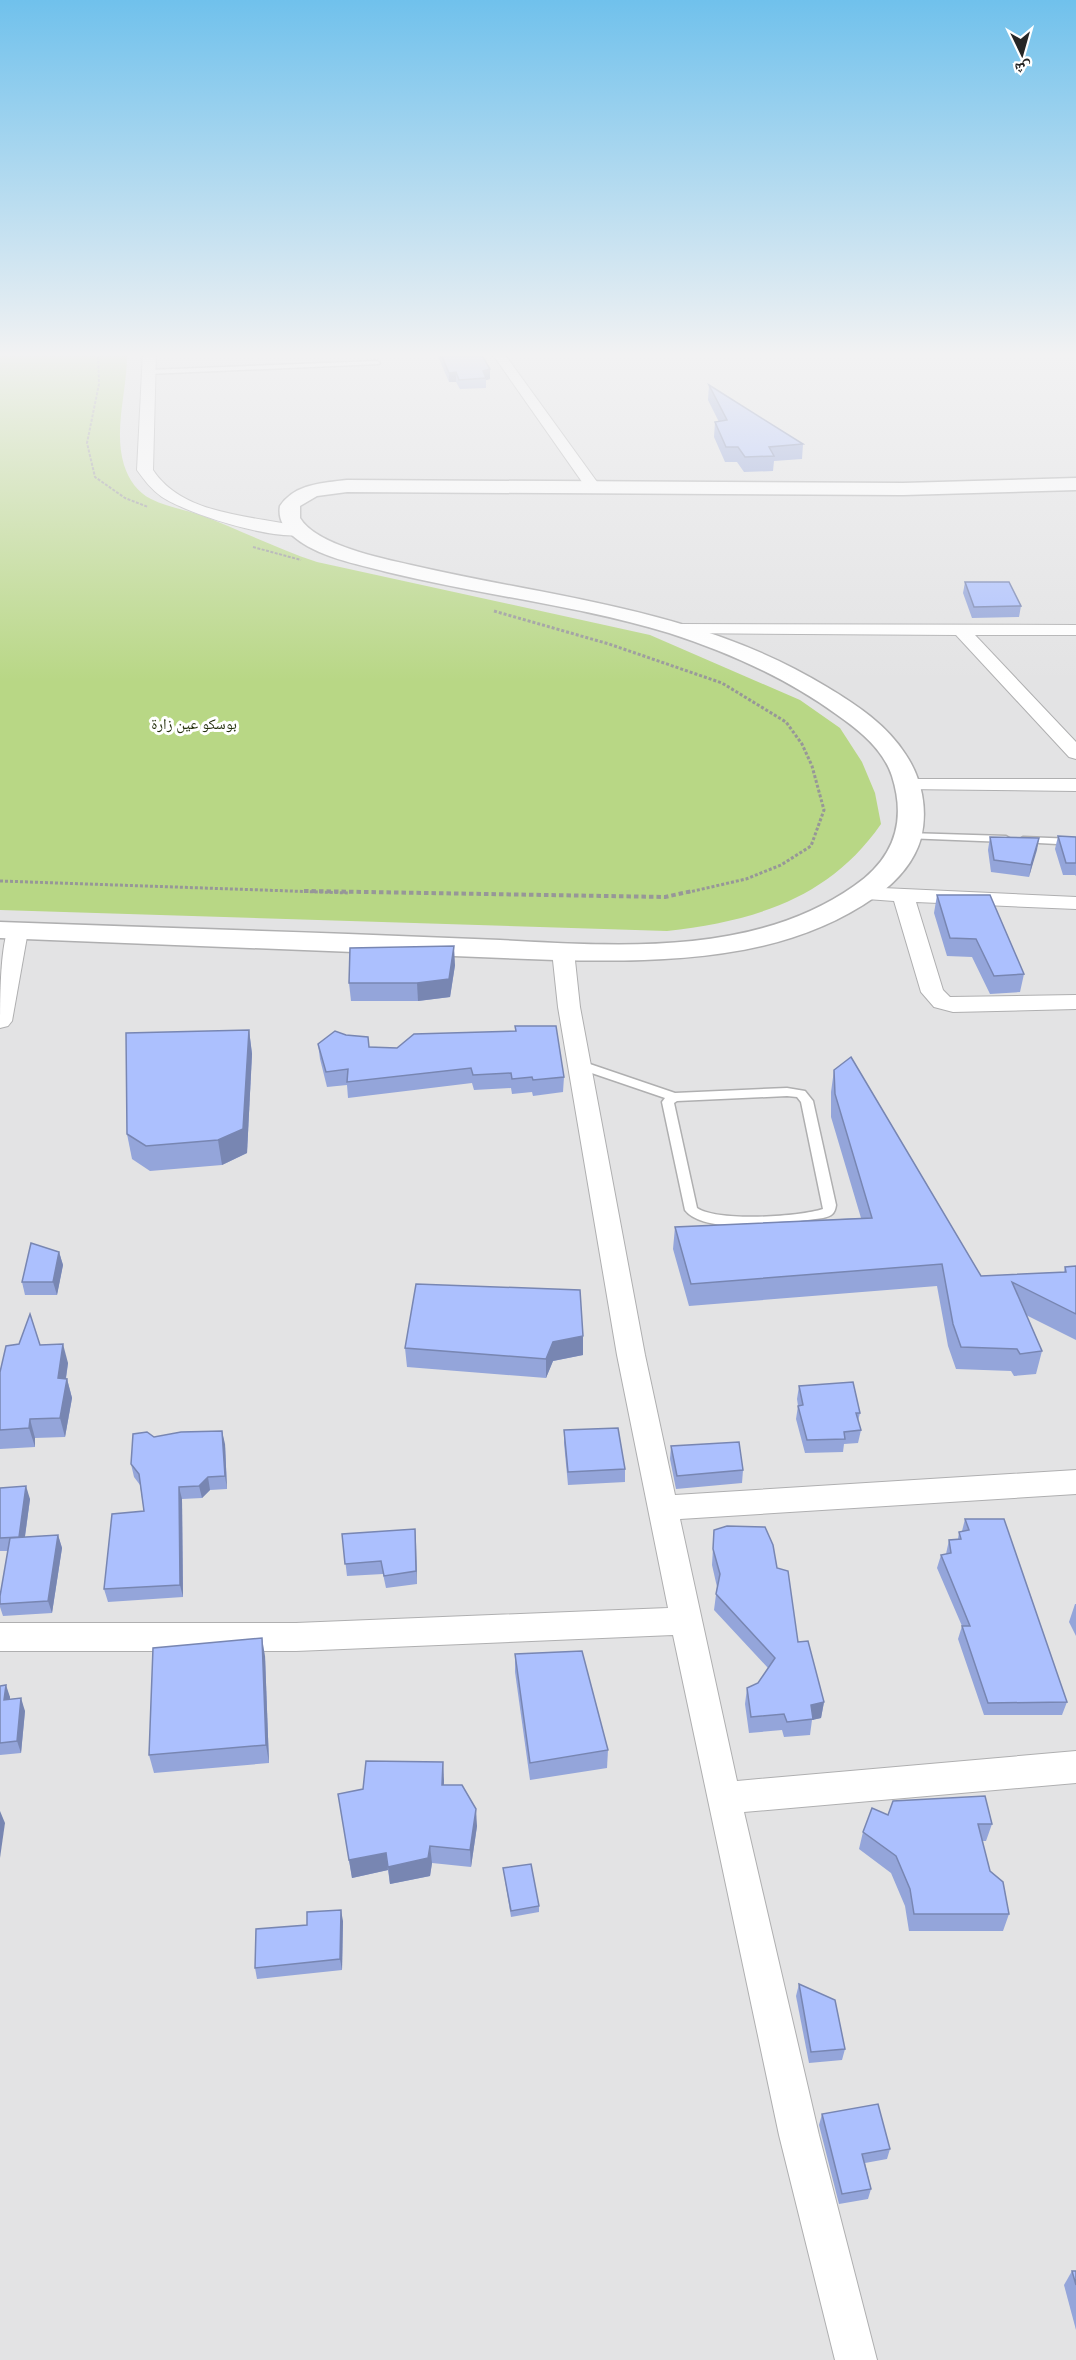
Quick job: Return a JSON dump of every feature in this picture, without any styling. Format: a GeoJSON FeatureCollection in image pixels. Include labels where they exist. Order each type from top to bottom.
{"type":"FeatureCollection","features":[{"type":"Feature","properties":{"kind":"main road"},"geometry":{"type":"LineString","coordinates":[[9,930],[641,952],[758,939],[808,923],[861,893],[884,875],[899,857],[908,836],[912,818],[902,768],[887,745],[837,703],[775,669],[678,629],[395,567],[334,548],[299,531],[290,515],[293,502],[306,493],[327,488],[592,486],[903,489],[1076,484]]}},
{"type":"Feature","properties":{"kind":"street"},"geometry":{"type":"LineString","coordinates":[[145,462],[145,470],[149,480],[156,487],[192,504],[265,529],[299,531]]}},
{"type":"Feature","properties":{"kind":"street"},"geometry":{"type":"LineString","coordinates":[[575,462],[592,486]]}},
{"type":"Feature","properties":{"kind":"street"},"geometry":{"type":"LineString","coordinates":[[678,629],[1076,630]]}},
{"type":"Feature","properties":{"kind":"street"},"geometry":{"type":"LineString","coordinates":[[961,630],[1076,753]]}},
{"type":"Feature","properties":{"kind":"street"},"geometry":{"type":"LineString","coordinates":[[907,785],[1076,785]]}},
{"type":"Feature","properties":{"kind":"street"},"geometry":{"type":"LineString","coordinates":[[861,893],[1076,903]]}},
{"type":"Feature","properties":{"kind":"street"},"geometry":{"type":"LineString","coordinates":[[903,896],[932,992],[942,1002],[953,1005],[1076,1002]]}},
{"type":"Feature","properties":{"kind":"street"},"geometry":{"type":"LineString","coordinates":[[0,1022],[9,930]]}},
{"type":"Feature","properties":{"kind":"street"},"geometry":{"type":"LineString","coordinates":[[563,951],[569,1007],[631,1355],[662,1508],[723,1798],[799,2135],[856,2360]]}},
{"type":"Feature","properties":{"kind":"street"},"geometry":{"type":"LineString","coordinates":[[662,1508],[1076,1482]]}},
{"type":"Feature","properties":{"kind":"street"},"geometry":{"type":"LineString","coordinates":[[0,1637],[296,1637],[686,1621]]}},
{"type":"Feature","properties":{"kind":"street"},"geometry":{"type":"LineString","coordinates":[[723,1798],[1076,1767]]}},
{"type":"Feature","properties":{"kind":"lane"},"geometry":{"type":"LineString","coordinates":[[908,836],[1076,842]]}},
{"type":"Feature","properties":{"kind":"lane"},"geometry":{"type":"LineString","coordinates":[[581,1065],[674,1096],[801,1094],[807,1101],[830,1205],[829,1211],[777,1219],[716,1221],[696,1216],[691,1210],[667,1108],[668,1102],[674,1096]]}},
{"type":"Feature","properties":{"kind":"path"},"geometry":{"type":"LineString","coordinates":[[92,462],[95,477],[125,498],[157,510]]}},
{"type":"Feature","properties":{"kind":"path"},"geometry":{"type":"LineString","coordinates":[[252,546],[309,563]]}},
{"type":"Feature","properties":{"kind":"path"},"geometry":{"type":"LineString","coordinates":[[0,881],[393,894],[665,897],[746,879],[780,865],[812,846],[824,810],[812,766],[802,744],[786,722],[722,683],[609,644],[494,611]]}},
{"type":"Feature","properties":{"kind":"green space","name":"بوسكو عين زارة"},"geometry":{"type":"Polygon","coordinates":[[[0,462],[123,462],[134,485],[157,502],[203,516],[317,562],[650,635],[800,700],[840,728],[862,762],[875,793],[881,824],[860,850],[838,871],[787,902],[730,921],[667,931],[0,910],[0,462]]]}},
{"type":"Feature","properties":{"kind":"building"},"geometry":{"type":"Polygon","coordinates":[[[965,582],[1009,582],[1021,606],[974,607],[965,582]]]}},
{"type":"Feature","properties":{"kind":"building"},"geometry":{"type":"Polygon","coordinates":[[[1058,836],[1076,837],[1076,863],[1066,863],[1058,836]]]}},
{"type":"Feature","properties":{"kind":"building"},"geometry":{"type":"Polygon","coordinates":[[[990,837],[1039,838],[1031,865],[994,860],[990,837]]]}},
{"type":"Feature","properties":{"kind":"building"},"geometry":{"type":"Polygon","coordinates":[[[937,895],[990,895],[1024,974],[994,976],[976,939],[950,938],[937,895]]]}},
{"type":"Feature","properties":{"kind":"building"},"geometry":{"type":"Polygon","coordinates":[[[454,946],[449,979],[417,983],[349,983],[350,948],[454,946]]]}},
{"type":"Feature","properties":{"kind":"building"},"geometry":{"type":"Polygon","coordinates":[[[515,1026],[556,1026],[564,1077],[533,1080],[532,1077],[512,1079],[511,1073],[473,1075],[471,1068],[347,1082],[348,1069],[326,1072],[318,1044],[335,1031],[346,1035],[368,1037],[369,1047],[397,1048],[414,1034],[516,1031],[515,1026]]]}},
{"type":"Feature","properties":{"kind":"building"},"geometry":{"type":"Polygon","coordinates":[[[249,1030],[243,1129],[218,1140],[146,1146],[127,1134],[126,1033],[249,1030]]]}},
{"type":"Feature","properties":{"kind":"building"},"geometry":{"type":"Polygon","coordinates":[[[851,1057],[981,1276],[1066,1272],[1065,1267],[1076,1266],[1076,1314],[1012,1282],[1042,1351],[1020,1354],[1017,1349],[961,1347],[953,1324],[942,1264],[691,1284],[675,1227],[872,1218],[835,1094],[834,1070],[851,1057]]]}},
{"type":"Feature","properties":{"kind":"building"},"geometry":{"type":"Polygon","coordinates":[[[31,1243],[59,1252],[53,1282],[22,1282],[31,1243]]]}},
{"type":"Feature","properties":{"kind":"building"},"geometry":{"type":"Polygon","coordinates":[[[416,1284],[580,1290],[583,1336],[553,1342],[546,1359],[405,1348],[416,1284]]]}},
{"type":"Feature","properties":{"kind":"building"},"geometry":{"type":"Polygon","coordinates":[[[30,1314],[40,1345],[63,1344],[58,1378],[67,1379],[60,1418],[30,1419],[29,1428],[0,1430],[0,1372],[6,1346],[19,1344],[30,1314]]]}},
{"type":"Feature","properties":{"kind":"building"},"geometry":{"type":"Polygon","coordinates":[[[853,1382],[860,1413],[856,1413],[861,1430],[844,1432],[845,1439],[807,1440],[798,1406],[803,1405],[799,1386],[853,1382]]]}},
{"type":"Feature","properties":{"kind":"building"},"geometry":{"type":"Polygon","coordinates":[[[618,1428],[625,1469],[568,1472],[564,1430],[618,1428]]]}},
{"type":"Feature","properties":{"kind":"building"},"geometry":{"type":"Polygon","coordinates":[[[222,1431],[225,1476],[208,1477],[199,1486],[179,1487],[180,1585],[104,1589],[112,1514],[144,1511],[139,1474],[131,1464],[133,1434],[147,1432],[154,1437],[181,1432],[222,1431]]]}},
{"type":"Feature","properties":{"kind":"building"},"geometry":{"type":"Polygon","coordinates":[[[739,1442],[743,1470],[677,1476],[671,1446],[739,1442]]]}},
{"type":"Feature","properties":{"kind":"building"},"geometry":{"type":"Polygon","coordinates":[[[26,1486],[19,1537],[0,1538],[0,1488],[26,1486]]]}},
{"type":"Feature","properties":{"kind":"building"},"geometry":{"type":"Polygon","coordinates":[[[965,1519],[1004,1519],[1067,1702],[988,1703],[962,1626],[970,1626],[941,1555],[951,1553],[949,1540],[961,1539],[959,1532],[969,1530],[965,1519]]]}},
{"type":"Feature","properties":{"kind":"building"},"geometry":{"type":"Polygon","coordinates":[[[727,1526],[765,1527],[773,1545],[777,1568],[788,1571],[798,1642],[808,1641],[824,1702],[811,1705],[813,1719],[787,1722],[784,1714],[751,1717],[747,1688],[758,1683],[775,1658],[716,1594],[720,1574],[713,1549],[714,1530],[727,1526]]]}},
{"type":"Feature","properties":{"kind":"building"},"geometry":{"type":"Polygon","coordinates":[[[415,1529],[416,1571],[384,1576],[381,1561],[345,1564],[342,1534],[415,1529]]]}},
{"type":"Feature","properties":{"kind":"building"},"geometry":{"type":"Polygon","coordinates":[[[58,1535],[48,1601],[0,1604],[10,1538],[58,1535]]]}},
{"type":"Feature","properties":{"kind":"building"},"geometry":{"type":"Polygon","coordinates":[[[262,1638],[266,1745],[149,1755],[153,1648],[262,1638]]]}},
{"type":"Feature","properties":{"kind":"building"},"geometry":{"type":"Polygon","coordinates":[[[582,1651],[608,1750],[530,1763],[515,1654],[582,1651]]]}},
{"type":"Feature","properties":{"kind":"building"},"geometry":{"type":"Polygon","coordinates":[[[6,1685],[4,1700],[21,1698],[17,1741],[0,1743],[0,1686],[6,1685]]]}},
{"type":"Feature","properties":{"kind":"building"},"geometry":{"type":"Polygon","coordinates":[[[366,1761],[443,1762],[442,1785],[462,1785],[476,1809],[470,1850],[430,1846],[428,1858],[388,1867],[386,1853],[349,1860],[338,1794],[363,1789],[366,1761]]]}},
{"type":"Feature","properties":{"kind":"building"},"geometry":{"type":"Polygon","coordinates":[[[985,1796],[992,1824],[978,1824],[990,1871],[1003,1882],[1009,1914],[914,1914],[910,1889],[896,1856],[863,1832],[872,1808],[888,1815],[893,1801],[985,1796]]]}},
{"type":"Feature","properties":{"kind":"building"},"geometry":{"type":"Polygon","coordinates":[[[531,1864],[539,1906],[511,1911],[503,1868],[531,1864]]]}},
{"type":"Feature","properties":{"kind":"building"},"geometry":{"type":"Polygon","coordinates":[[[341,1910],[340,1959],[255,1968],[256,1929],[307,1925],[307,1912],[341,1910]]]}},
{"type":"Feature","properties":{"kind":"building"},"geometry":{"type":"Polygon","coordinates":[[[799,1984],[835,2000],[845,2049],[811,2052],[799,1984]]]}},
{"type":"Feature","properties":{"kind":"building"},"geometry":{"type":"Polygon","coordinates":[[[878,2104],[890,2149],[862,2154],[871,2189],[842,2194],[822,2114],[878,2104]]]}},
{"type":"Feature","properties":{"kind":"building"},"geometry":{"type":"Polygon","coordinates":[[[1072,2271],[1076,2271],[1076,2285],[1072,2271]]]}}]}
